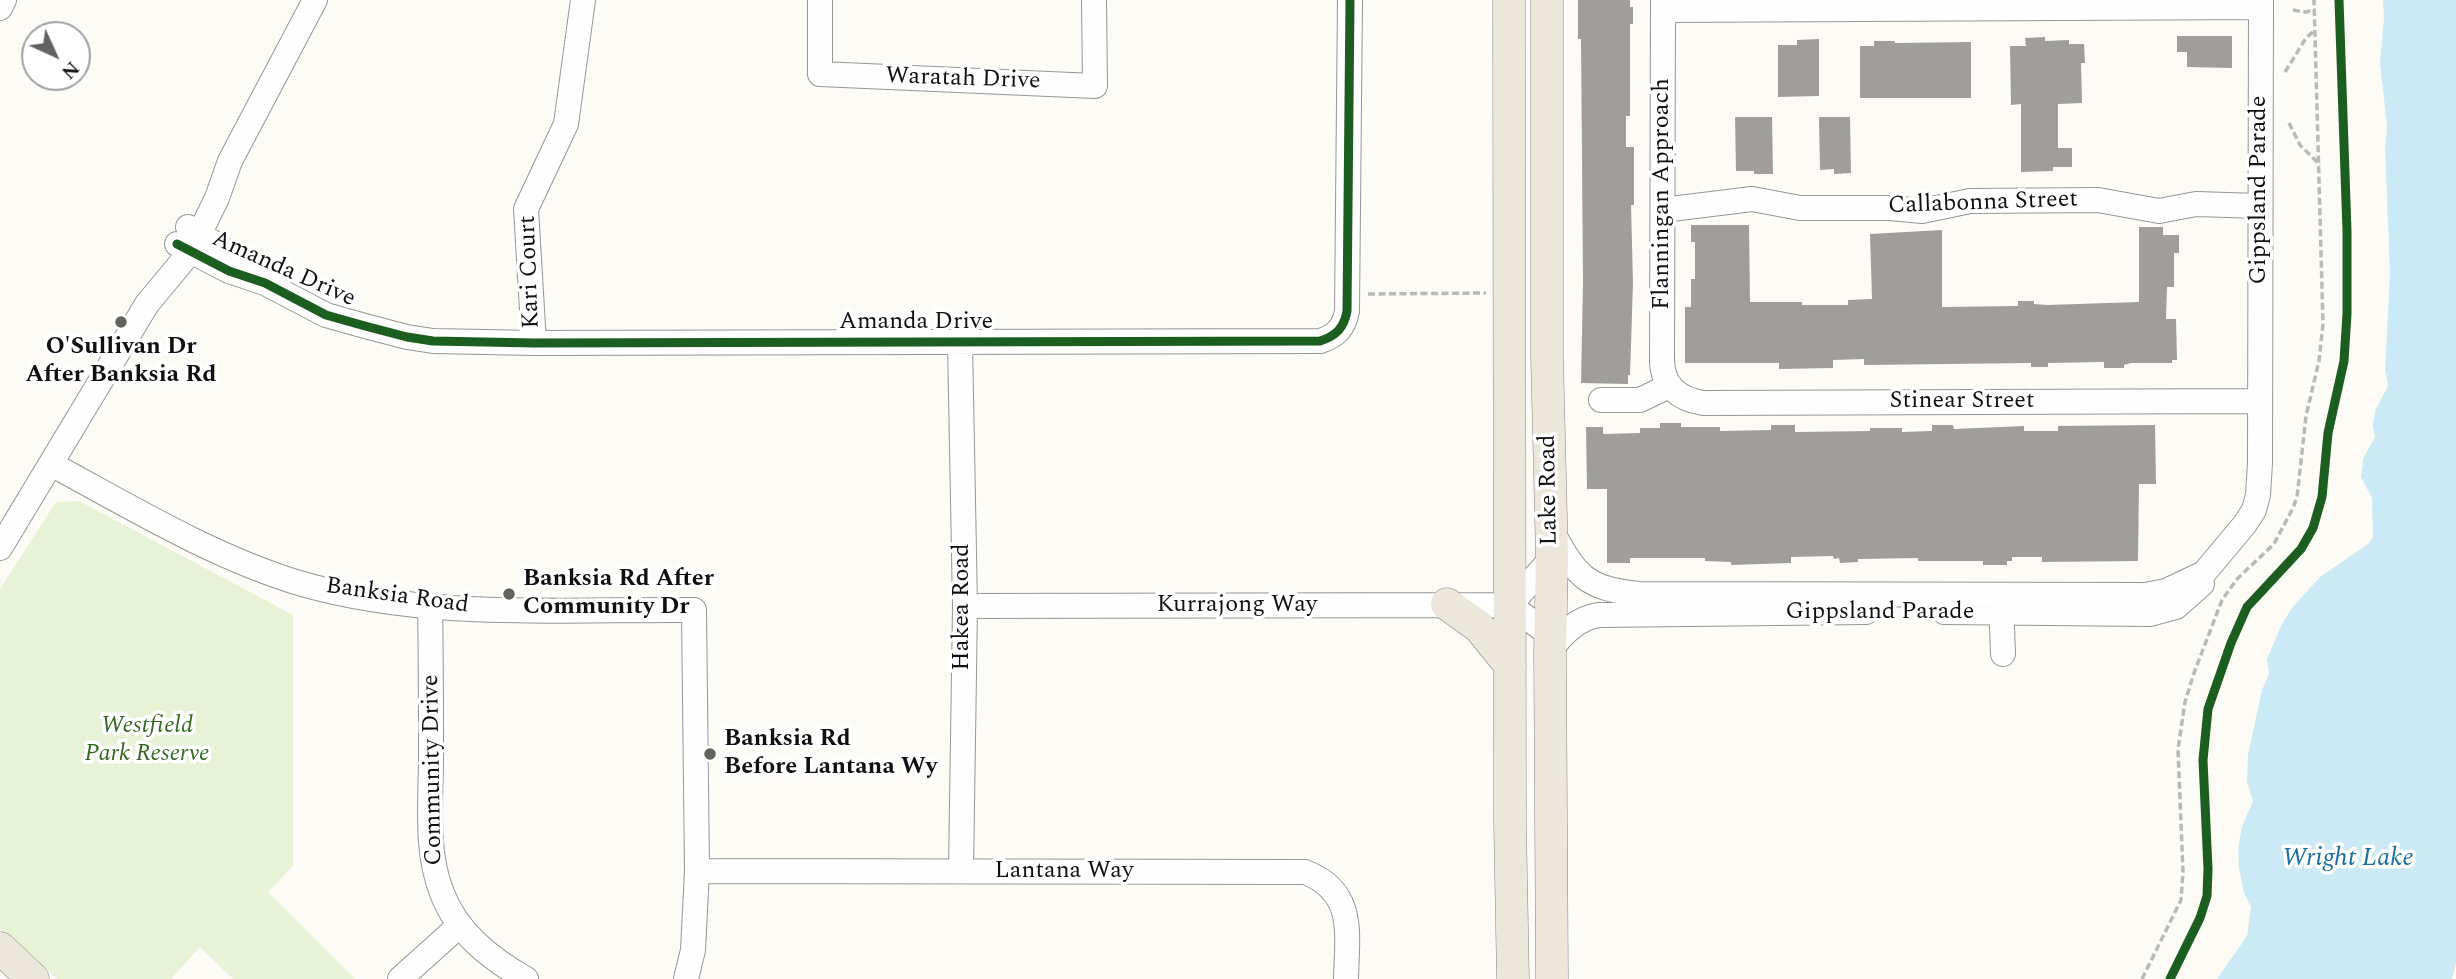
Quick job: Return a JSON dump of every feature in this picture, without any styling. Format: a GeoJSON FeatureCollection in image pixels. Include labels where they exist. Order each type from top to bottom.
{"type":"FeatureCollection","features":[{"type":"Feature","properties":{"kind":"main road","name":"Lake Road"},"geometry":{"type":"LineString","coordinates":[[1509,0],[1513,979]]}},
{"type":"Feature","properties":{"kind":"main road","name":"Lake Road"},"geometry":{"type":"LineString","coordinates":[[1547,0],[1552,979]]}},
{"type":"Feature","properties":{"kind":"main road"},"geometry":{"type":"LineString","coordinates":[[1447,604],[1479,627],[1510,665]]}},
{"type":"Feature","properties":{"kind":"main road"},"geometry":{"type":"LineString","coordinates":[[0,948],[33,979]]}},
{"type":"Feature","properties":{"kind":"street"},"geometry":{"type":"LineString","coordinates":[[0,8],[4,0]]}},
{"type":"Feature","properties":{"kind":"street"},"geometry":{"type":"LineString","coordinates":[[0,548],[147,304],[153,276],[189,239],[204,189],[230,162],[316,0]]}},
{"type":"Feature","properties":{"kind":"street","name":"Kari Court"},"geometry":{"type":"LineString","coordinates":[[534,343],[526,209],[566,124],[583,0]]}},
{"type":"Feature","properties":{"kind":"street","name":"Waratah Drive"},"geometry":{"type":"LineString","coordinates":[[820,0],[820,74],[1095,86],[1094,0]]}},
{"type":"Feature","properties":{"kind":"street","name":"Amanda Drive"},"geometry":{"type":"LineString","coordinates":[[189,239],[236,257],[265,283],[326,314],[407,337],[442,341],[1320,341],[1345,338],[1350,0]]}},
{"type":"Feature","properties":{"kind":"street"},"geometry":{"type":"LineString","coordinates":[[1663,5],[2261,3]]}},
{"type":"Feature","properties":{"kind":"street","name":"Gippsland Parade"},"geometry":{"type":"LineString","coordinates":[[1551,544],[1579,575],[1593,583],[1625,593],[2001,605],[2137,615],[2159,612],[2183,601],[2202,583],[2204,573],[2245,524],[2256,505],[2260,463],[2261,3]]}},
{"type":"Feature","properties":{"kind":"street","name":"Flanningan Approach"},"geometry":{"type":"LineString","coordinates":[[1663,5],[1662,361],[1664,378],[1669,386]]}},
{"type":"Feature","properties":{"kind":"street","name":"Callabonna Street"},"geometry":{"type":"LineString","coordinates":[[1663,210],[1752,199],[1800,208],[1889,208],[1922,211],[1970,201],[2098,200],[2151,210],[2168,210],[2196,204],[2260,206]]}},
{"type":"Feature","properties":{"kind":"street","name":"Hakea Road"},"geometry":{"type":"LineString","coordinates":[[960,342],[965,606],[961,871]]}},
{"type":"Feature","properties":{"kind":"street"},"geometry":{"type":"LineString","coordinates":[[1601,400],[1640,400],[1669,386]]}},
{"type":"Feature","properties":{"kind":"street","name":"Stinear Street"},"geometry":{"type":"LineString","coordinates":[[1669,386],[1681,397],[1703,403],[2260,401]]}},
{"type":"Feature","properties":{"kind":"street","name":"Banksia Road"},"geometry":{"type":"LineString","coordinates":[[51,464],[215,551],[301,583],[382,600],[458,609],[694,610],[697,871],[693,950],[686,979]]}},
{"type":"Feature","properties":{"kind":"street"},"geometry":{"type":"LineString","coordinates":[[1550,643],[1510,605],[1551,544]]}},
{"type":"Feature","properties":{"kind":"street","name":"Kurrajong Way"},"geometry":{"type":"LineString","coordinates":[[965,606],[1510,605]]}},
{"type":"Feature","properties":{"kind":"street"},"geometry":{"type":"LineString","coordinates":[[2001,605],[2003,654]]}},
{"type":"Feature","properties":{"kind":"street","name":"Gippsland Parade"},"geometry":{"type":"LineString","coordinates":[[1550,643],[1590,616],[1609,614],[1940,612],[2001,605]]}},
{"type":"Feature","properties":{"kind":"street","name":"Community Drive"},"geometry":{"type":"LineString","coordinates":[[430,606],[432,856],[442,895],[460,925],[485,952],[526,979]]}},
{"type":"Feature","properties":{"kind":"street","name":"Lantana Way"},"geometry":{"type":"LineString","coordinates":[[697,871],[1305,872],[1325,883],[1342,902],[1347,919],[1346,979]]}},
{"type":"Feature","properties":{"kind":"street"},"geometry":{"type":"LineString","coordinates":[[400,979],[460,925]]}},
{"type":"Feature","properties":{"kind":"path"},"geometry":{"type":"LineString","coordinates":[[2170,979],[2200,918],[2207,896],[2203,760],[2208,709],[2247,607],[2301,549],[2312,528],[2322,497],[2328,433],[2344,361],[2346,333],[2347,231],[2339,0]]}},
{"type":"Feature","properties":{"kind":"path"},"geometry":{"type":"LineString","coordinates":[[2293,10],[2315,10]]}},
{"type":"Feature","properties":{"kind":"path"},"geometry":{"type":"LineString","coordinates":[[2285,72],[2306,37],[2315,30]]}},
{"type":"Feature","properties":{"kind":"path"},"geometry":{"type":"LineString","coordinates":[[2289,123],[2300,145],[2320,165]]}},
{"type":"Feature","properties":{"kind":"path"},"geometry":{"type":"LineString","coordinates":[[1361,294],[1495,293]]}},
{"type":"Feature","properties":{"kind":"green space","name":"Westfield Park Reserve"},"geometry":{"type":"Polygon","coordinates":[[[79,501],[293,615],[293,866],[268,892],[355,979],[233,979],[200,947],[171,979],[58,979],[27,956],[0,929],[0,589],[56,502],[79,501]]]}},
{"type":"Feature","properties":{"kind":"water","name":"Wright Lake"},"geometry":{"type":"Polygon","coordinates":[[[2383,0],[2456,0],[2456,963],[2452,979],[2217,979],[2247,936],[2251,907],[2244,893],[2238,848],[2242,827],[2253,801],[2247,782],[2248,755],[2262,690],[2269,674],[2267,659],[2292,608],[2320,577],[2373,538],[2372,498],[2361,477],[2363,459],[2375,437],[2375,411],[2388,386],[2385,369],[2390,274],[2385,149],[2387,126],[2380,63],[2383,0]]]}},
{"type":"Feature","properties":{"kind":"building"},"geometry":{"type":"Polygon","coordinates":[[[1578,0],[1630,0],[1630,7],[1633,7],[1633,24],[1630,24],[1630,116],[1626,116],[1626,147],[1634,147],[1634,205],[1631,205],[1633,283],[1628,384],[1581,383],[1583,283],[1581,39],[1578,39],[1578,0]]]}},
{"type":"Feature","properties":{"kind":"building"},"geometry":{"type":"Polygon","coordinates":[[[2177,36],[2232,36],[2232,68],[2187,67],[2187,52],[2177,52],[2177,36]]]}},
{"type":"Feature","properties":{"kind":"building"},"geometry":{"type":"Polygon","coordinates":[[[2045,37],[2045,41],[2069,40],[2069,44],[2084,44],[2085,63],[2081,63],[2082,103],[2058,104],[2058,148],[2072,148],[2072,167],[2053,167],[2053,171],[2021,172],[2021,104],[2011,105],[2010,46],[2026,46],[2025,38],[2045,37]]]}},
{"type":"Feature","properties":{"kind":"building"},"geometry":{"type":"Polygon","coordinates":[[[1819,39],[1819,96],[1778,97],[1778,45],[1797,45],[1797,40],[1819,39]]]}},
{"type":"Feature","properties":{"kind":"building"},"geometry":{"type":"Polygon","coordinates":[[[1874,41],[1971,42],[1971,98],[1860,98],[1860,46],[1874,46],[1874,41]]]}},
{"type":"Feature","properties":{"kind":"building"},"geometry":{"type":"Polygon","coordinates":[[[1735,117],[1772,117],[1773,174],[1736,171],[1735,117]]]}},
{"type":"Feature","properties":{"kind":"building"},"geometry":{"type":"Polygon","coordinates":[[[1819,117],[1850,117],[1851,173],[1834,174],[1834,169],[1820,170],[1819,117]]]}},
{"type":"Feature","properties":{"kind":"building"},"geometry":{"type":"Polygon","coordinates":[[[1691,225],[1749,225],[1750,302],[1802,302],[1802,305],[1848,305],[1848,300],[1872,299],[1870,234],[1942,230],[1942,307],[2018,306],[2018,301],[2034,301],[2034,304],[2047,305],[2139,302],[2139,227],[2163,227],[2163,235],[2179,235],[2179,253],[2174,253],[2174,287],[2167,287],[2166,319],[2176,319],[2177,360],[2172,360],[2172,363],[2131,363],[2124,365],[2124,368],[2104,368],[2104,362],[2048,363],[2048,367],[2031,367],[2031,363],[1864,365],[1864,359],[1833,360],[1833,368],[1779,369],[1779,363],[1685,363],[1685,307],[1691,307],[1691,279],[1695,279],[1695,242],[1691,242],[1691,225]]]}},
{"type":"Feature","properties":{"kind":"building"},"geometry":{"type":"Polygon","coordinates":[[[1660,423],[1681,423],[1681,427],[1720,427],[1720,431],[1771,430],[1771,425],[1795,425],[1795,432],[1870,431],[1870,428],[1902,428],[1902,432],[1932,431],[1932,425],[1953,425],[1954,429],[2024,426],[2024,431],[2058,431],[2058,426],[2155,425],[2156,484],[2139,484],[2138,561],[2042,562],[2042,557],[2012,557],[2012,561],[2007,561],[2007,565],[1983,565],[1983,561],[1918,561],[1918,558],[1858,559],[1858,562],[1840,563],[1839,558],[1834,559],[1833,556],[1791,557],[1791,563],[1731,565],[1731,562],[1705,561],[1705,558],[1630,558],[1630,563],[1607,563],[1607,489],[1587,489],[1586,427],[1603,427],[1603,434],[1640,433],[1640,428],[1660,428],[1660,423]]]}},
{"type":"Feature","properties":{"kind":"cycle path"},"geometry":{"type":"LineString","coordinates":[[177,244],[229,271],[265,283],[326,315],[407,337],[433,341],[1320,341],[1331,337],[1338,330],[1347,311],[1350,0]]}},
{"type":"Feature","properties":{"kind":"cycle path"},"geometry":{"type":"LineString","coordinates":[[2170,979],[2200,918],[2207,896],[2203,760],[2208,709],[2247,607],[2301,549],[2313,528],[2322,497],[2328,433],[2344,361],[2347,314],[2347,231],[2339,0]]}},
{"type":"Feature","properties":{"kind":"place","name":"O'Sullivan Dr After Banksia Rd"},"geometry":{"type":"Point","coordinates":[121,322]}},
{"type":"Feature","properties":{"kind":"place","name":"Banksia Rd After Community Dr"},"geometry":{"type":"Point","coordinates":[509,594]}},
{"type":"Feature","properties":{"kind":"place","name":"Banksia Rd Before Lantana Wy"},"geometry":{"type":"Point","coordinates":[710,754]}}]}
